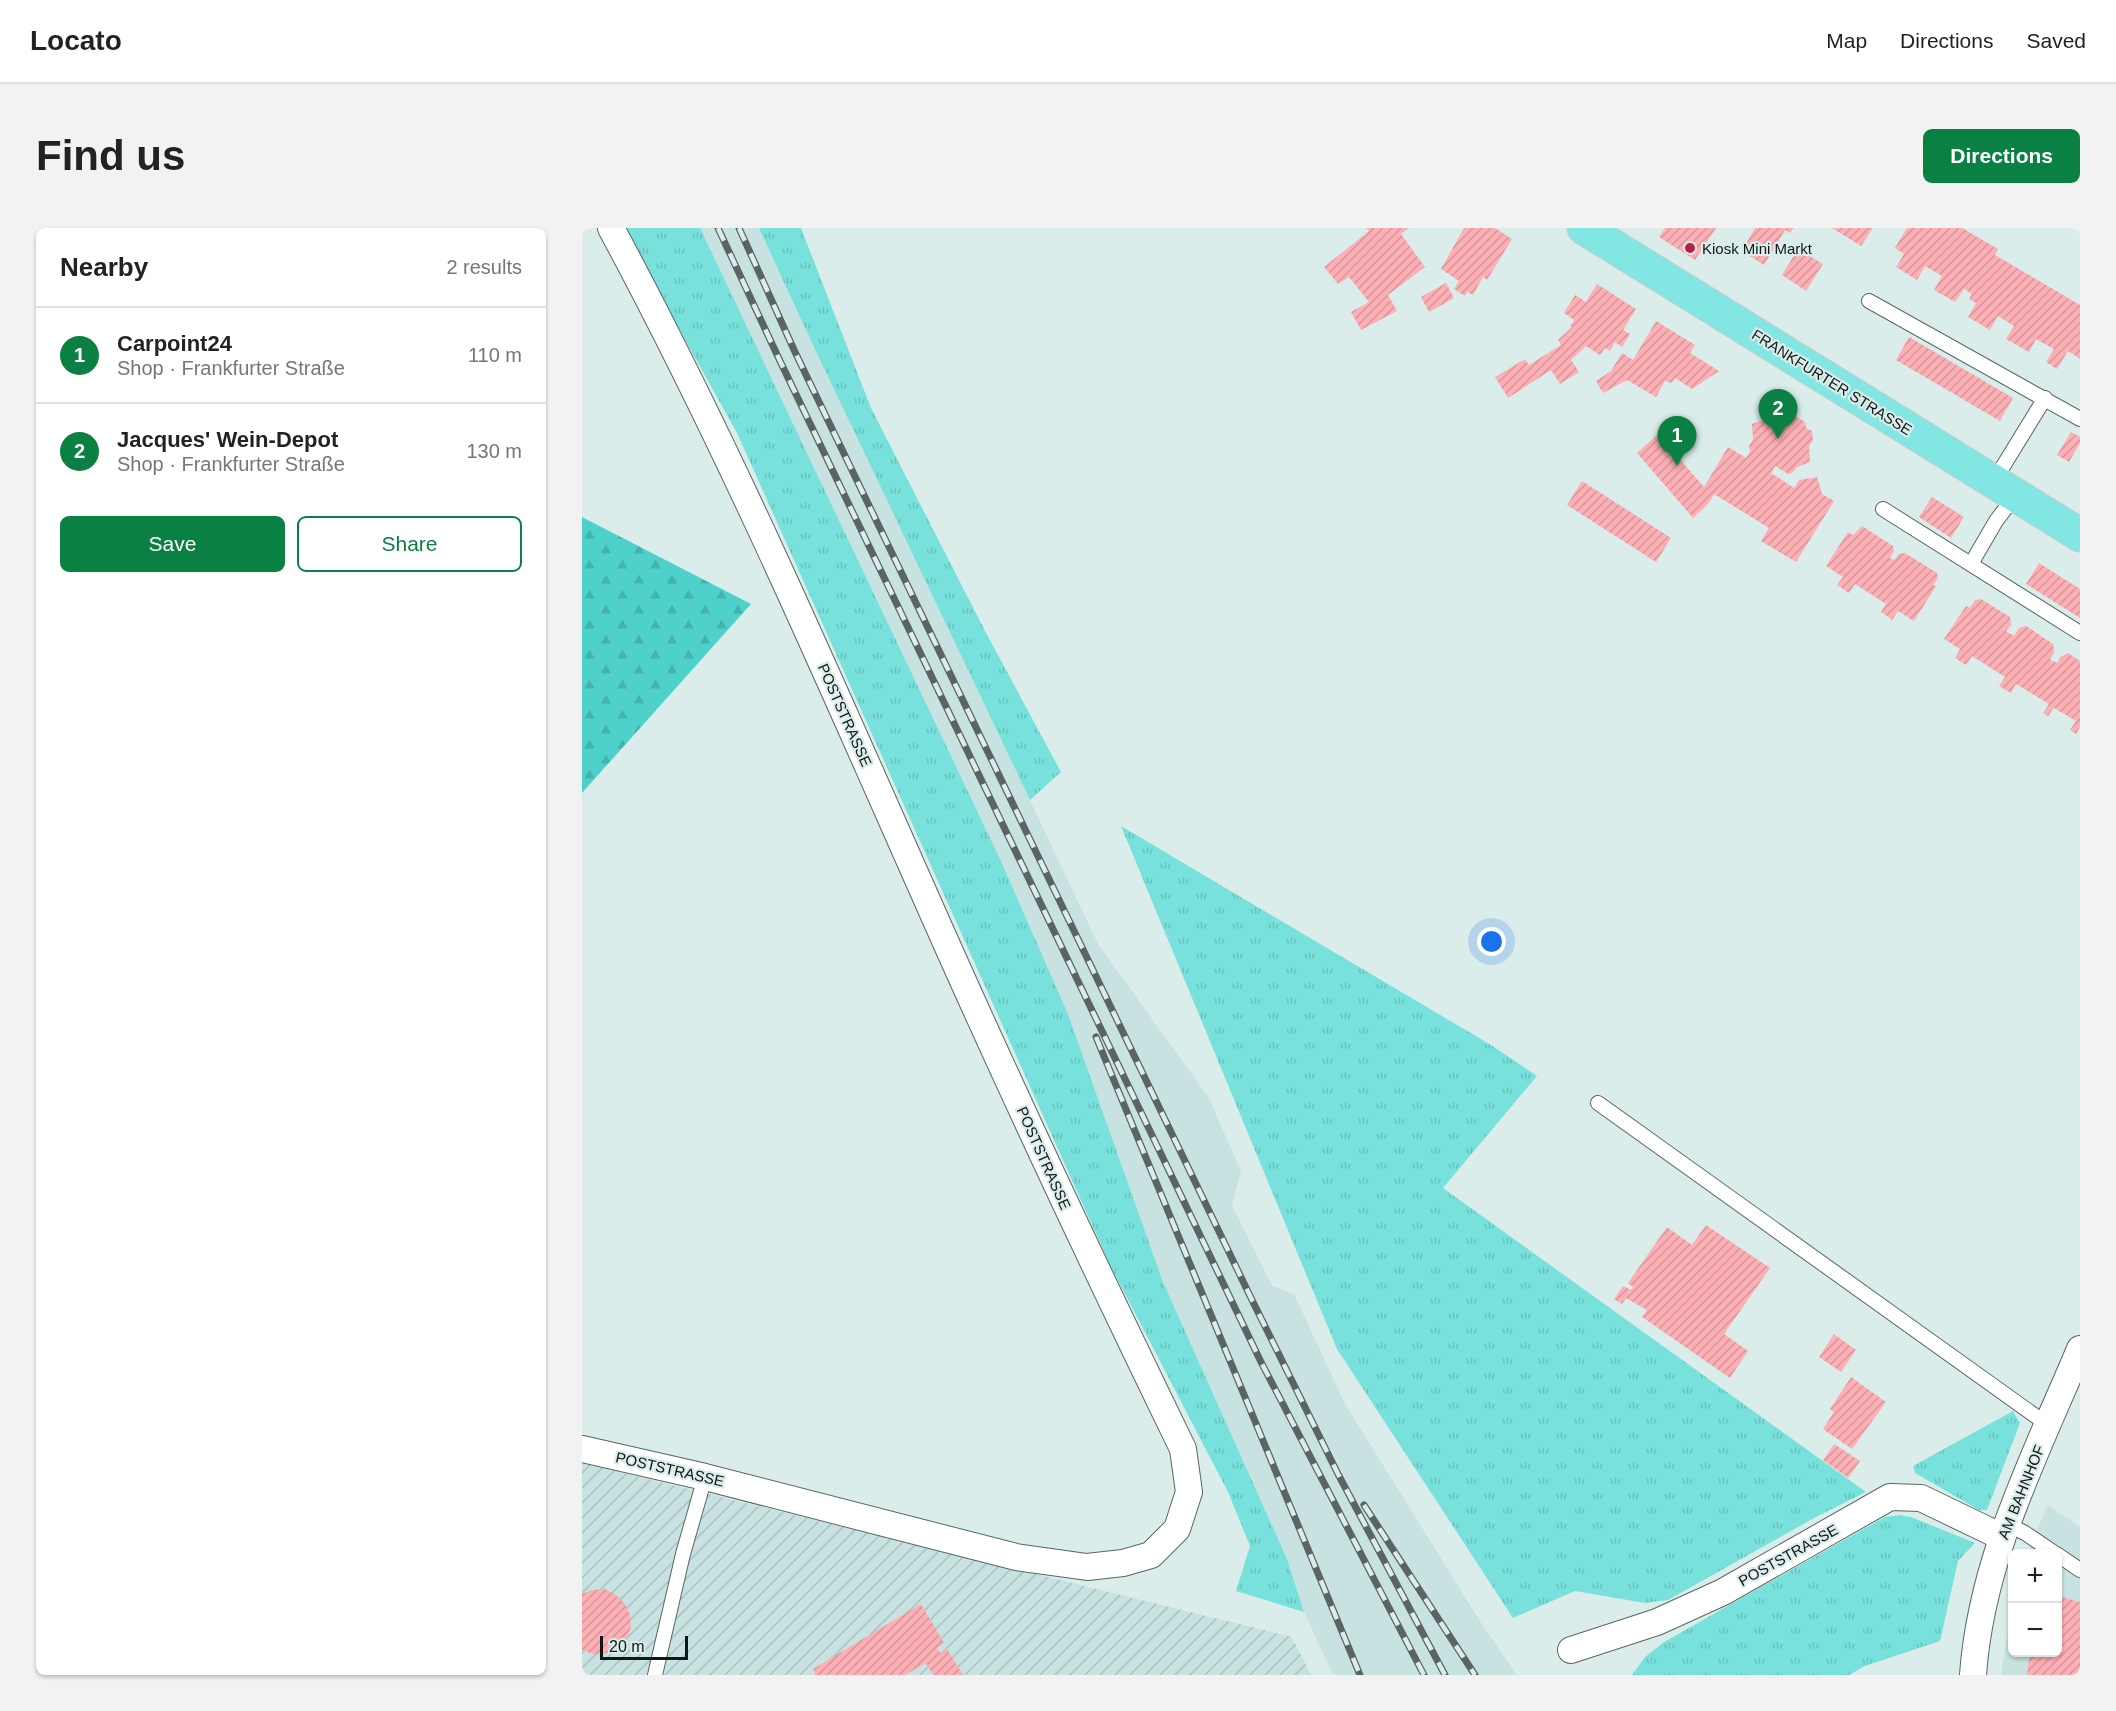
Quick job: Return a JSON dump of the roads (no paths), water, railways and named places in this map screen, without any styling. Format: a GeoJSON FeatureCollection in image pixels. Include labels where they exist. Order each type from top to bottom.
{"type":"FeatureCollection","features":[{"type":"Feature","properties":{"kind":"main road","name":"FRANKFURTER STRASSE"},"geometry":{"type":"LineString","coordinates":[[1584,228],[2080,535]]}},
{"type":"Feature","properties":{"kind":"street","name":"POSTSTRASSE"},"geometry":{"type":"LineString","coordinates":[[582,1449],[705,1477],[1016,1557],[1087,1567],[1123,1563],[1151,1555],[1177,1529],[1189,1492],[1183,1449],[1058,1191],[936,922],[803,619],[666,330],[611,228]]}},
{"type":"Feature","properties":{"kind":"street","name":"AM BAHNHOF"},"geometry":{"type":"LineString","coordinates":[[1973,1675],[1980,1615],[2004,1530],[2080,1349]]}},
{"type":"Feature","properties":{"kind":"street","name":"POSTSTRASSE"},"geometry":{"type":"LineString","coordinates":[[1571,1650],[1657,1622],[1723,1592],[1890,1497],[1921,1498],[2004,1530]]}},
{"type":"Feature","properties":{"kind":"lane"},"geometry":{"type":"LineString","coordinates":[[1869,301],[2080,419]]}},
{"type":"Feature","properties":{"kind":"lane"},"geometry":{"type":"LineString","coordinates":[[1971,564],[1996,522],[2005,488],[2045,398]]}},
{"type":"Feature","properties":{"kind":"lane"},"geometry":{"type":"LineString","coordinates":[[1883,509],[2080,633]]}},
{"type":"Feature","properties":{"kind":"lane"},"geometry":{"type":"LineString","coordinates":[[1598,1103],[2048,1425]]}},
{"type":"Feature","properties":{"kind":"lane"},"geometry":{"type":"LineString","coordinates":[[655,1675],[683,1554],[705,1477]]}},
{"type":"Feature","properties":{"kind":"lane"},"geometry":{"type":"LineString","coordinates":[[2004,1530],[2025,1533],[2049,1549]]}},
{"type":"Feature","properties":{"kind":"lane"},"geometry":{"type":"LineString","coordinates":[[2062,1557],[2080,1570]]}},
{"type":"Feature","properties":{"kind":"railway"},"geometry":{"type":"LineString","coordinates":[[718,228],[1261,1362],[1424,1675]]}},
{"type":"Feature","properties":{"kind":"railway"},"geometry":{"type":"LineString","coordinates":[[739,228],[795,352],[1252,1300],[1338,1474],[1445,1675]]}},
{"type":"Feature","properties":{"kind":"railway"},"geometry":{"type":"LineString","coordinates":[[1096,1037],[1360,1675]]}},
{"type":"Feature","properties":{"kind":"railway"},"geometry":{"type":"LineString","coordinates":[[1364,1505],[1475,1675]]}},
{"type":"Feature","properties":{"kind":"place","name":"Kiosk Mini Markt"},"geometry":{"type":"Point","coordinates":[1690,248]}},
{"type":"Feature","properties":{"kind":"place","name":"Jacques' Wein-Depot"},"geometry":{"type":"Point","coordinates":[1778,439]}},
{"type":"Feature","properties":{"kind":"place","name":"Carpoint24"},"geometry":{"type":"Point","coordinates":[1677,466]}}]}
